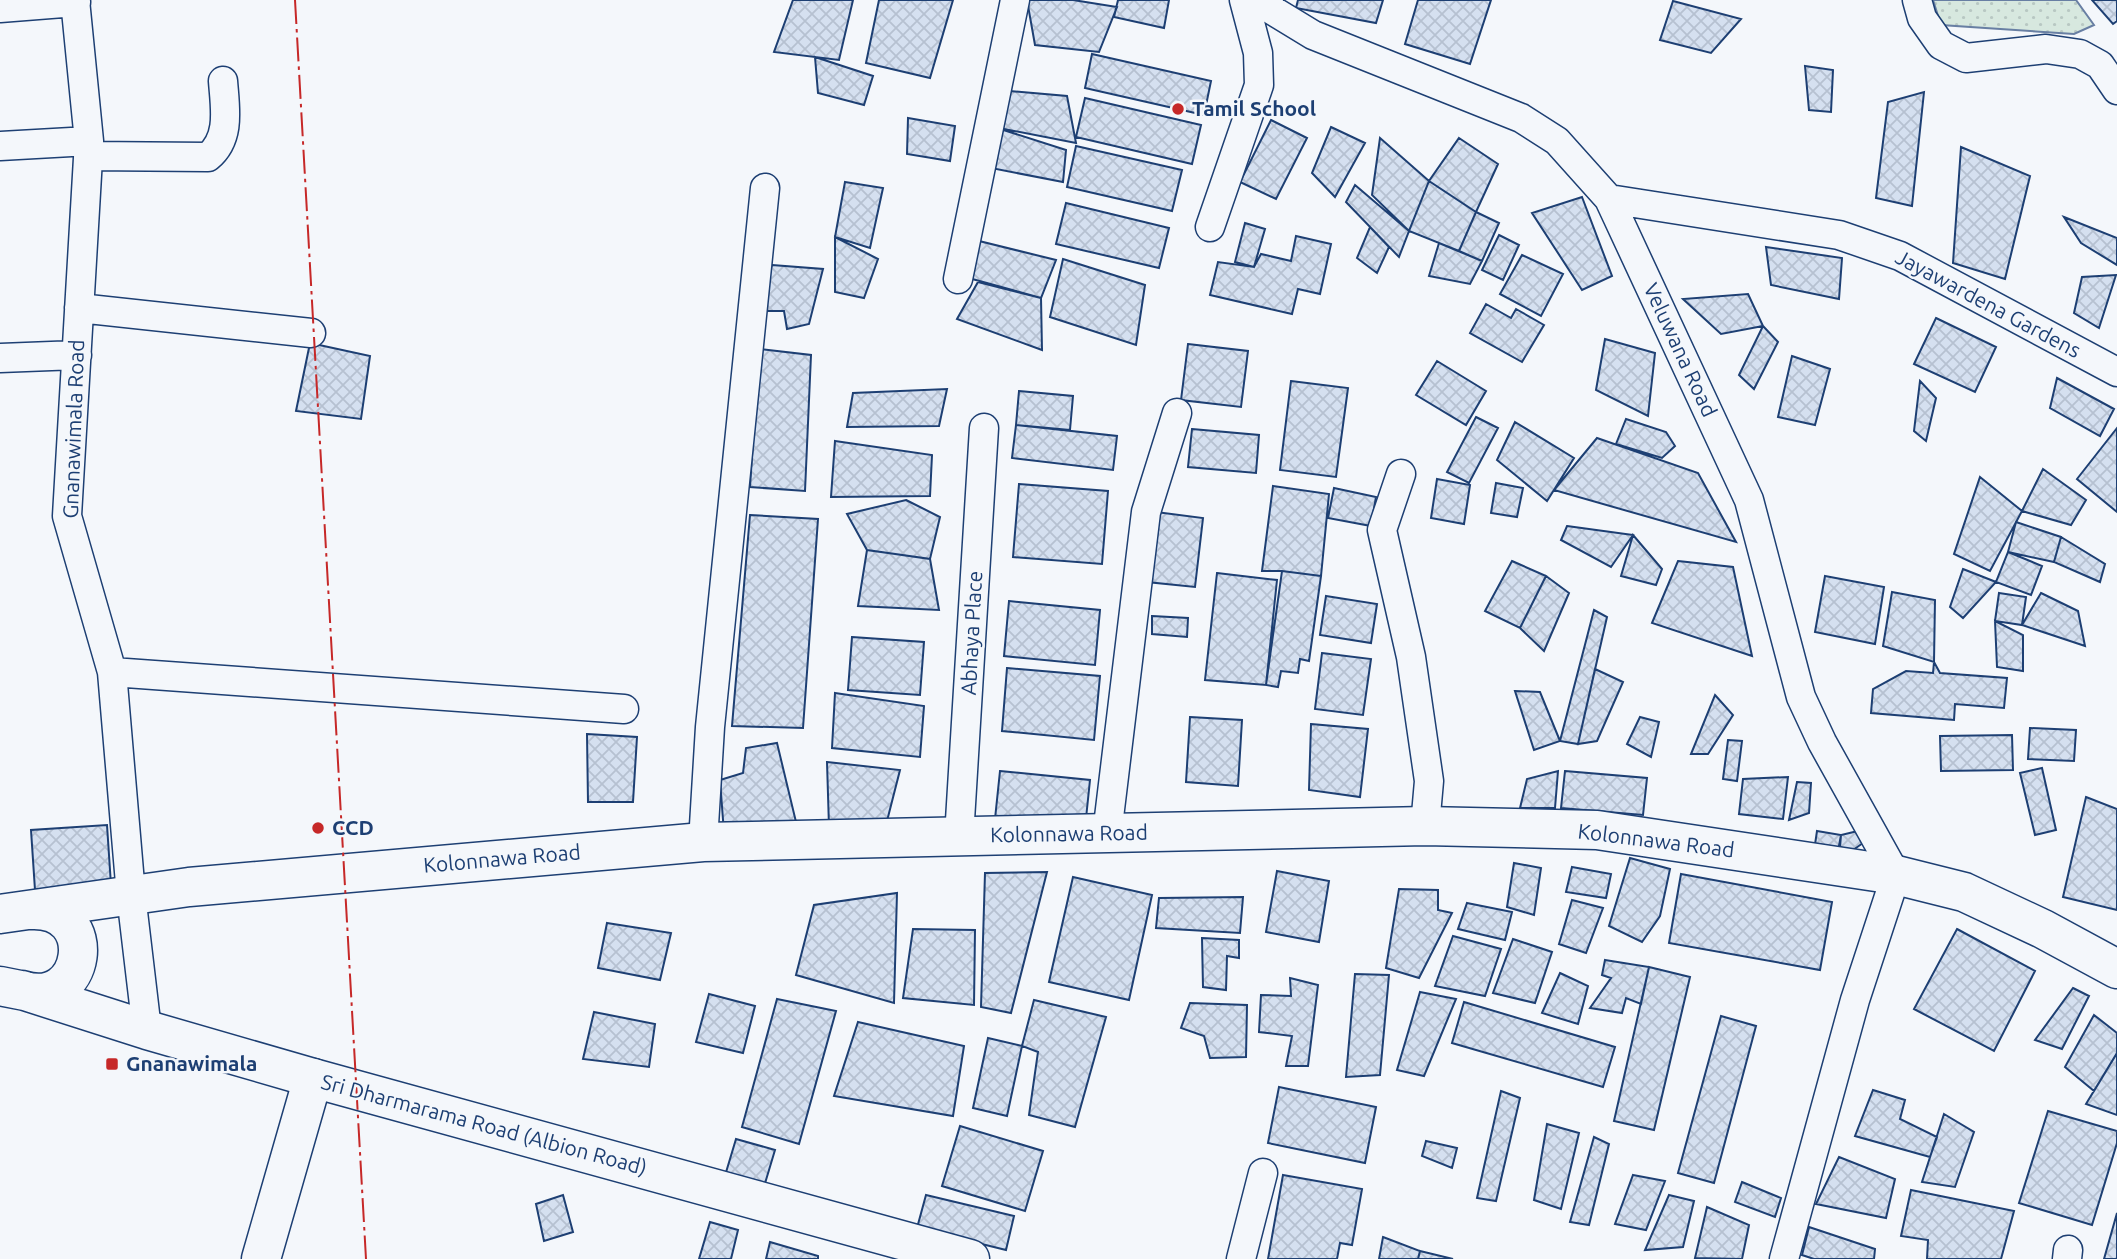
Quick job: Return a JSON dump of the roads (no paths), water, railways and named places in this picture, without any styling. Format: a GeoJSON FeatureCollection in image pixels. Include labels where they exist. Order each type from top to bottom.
{"type":"FeatureCollection","features":[{"type":"Feature","properties":{"kind":"main road","name":"Kolonnawa Road"},"geometry":{"type":"LineString","coordinates":[[9,918],[189,887],[702,842],[1425,826],[1597,830],[1896,875],[1964,892],[2043,929],[2117,969]]}},
{"type":"Feature","properties":{"kind":"main road"},"geometry":{"type":"LineString","coordinates":[[8,983],[39,993],[52,990],[64,983],[73,972],[78,960],[79,946],[67,921],[55,913],[42,909],[9,918]]}},
{"type":"Feature","properties":{"kind":"main road","name":"Sri Dharmarama Road (Albion Road)"},"geometry":{"type":"LineString","coordinates":[[8,983],[147,1030],[313,1079],[970,1259]]}},
{"type":"Feature","properties":{"kind":"main road"},"geometry":{"type":"LineString","coordinates":[[261,1259],[313,1079]]}},
{"type":"Feature","properties":{"kind":"street"},"geometry":{"type":"LineString","coordinates":[[958,279],[1015,0]]}},
{"type":"Feature","properties":{"kind":"street"},"geometry":{"type":"LineString","coordinates":[[1210,227],[1259,85],[1258,52],[1244,0]]}},
{"type":"Feature","properties":{"kind":"street","name":"Veluwana Road"},"geometry":{"type":"LineString","coordinates":[[1267,0],[1272,10],[1313,35],[1521,118],[1557,141],[1609,199],[1749,500],[1801,697],[1822,742],[1896,875]]}},
{"type":"Feature","properties":{"kind":"street"},"geometry":{"type":"LineString","coordinates":[[1917,0],[1922,18],[1941,45],[1966,58],[2046,49],[2080,54],[2100,65],[2117,90]]}},
{"type":"Feature","properties":{"kind":"street"},"geometry":{"type":"LineString","coordinates":[[0,8],[75,1]]}},
{"type":"Feature","properties":{"kind":"street","name":"Gnanawimala Road"},"geometry":{"type":"LineString","coordinates":[[75,1],[89,149],[67,516],[112,672],[131,895],[147,1030]]}},
{"type":"Feature","properties":{"kind":"street"},"geometry":{"type":"LineString","coordinates":[[0,146],[208,157],[219,148],[225,117],[223,81]]}},
{"type":"Feature","properties":{"kind":"street"},"geometry":{"type":"LineString","coordinates":[[702,842],[710,727],[765,188]]}},
{"type":"Feature","properties":{"kind":"street","name":"Jayawardena Gardens"},"geometry":{"type":"LineString","coordinates":[[1609,199],[1839,235],[1900,256],[2117,372]]}},
{"type":"Feature","properties":{"kind":"street"},"geometry":{"type":"LineString","coordinates":[[79,308],[311,333]]}},
{"type":"Feature","properties":{"kind":"street"},"geometry":{"type":"LineString","coordinates":[[0,358],[76,355]]}},
{"type":"Feature","properties":{"kind":"street"},"geometry":{"type":"LineString","coordinates":[[1107,834],[1146,512],[1177,413]]}},
{"type":"Feature","properties":{"kind":"street","name":"Abhaya Place"},"geometry":{"type":"LineString","coordinates":[[959,837],[984,428]]}},
{"type":"Feature","properties":{"kind":"street"},"geometry":{"type":"LineString","coordinates":[[1401,474],[1382,530],[1410,657],[1429,781],[1425,826]]}},
{"type":"Feature","properties":{"kind":"street"},"geometry":{"type":"LineString","coordinates":[[112,672],[624,709]]}},
{"type":"Feature","properties":{"kind":"street"},"geometry":{"type":"LineString","coordinates":[[1784,1259],[1855,1000],[1896,875]]}},
{"type":"Feature","properties":{"kind":"street"},"geometry":{"type":"LineString","coordinates":[[1241,1259],[1263,1173]]}},
{"type":"Feature","properties":{"kind":"place","name":"Tamil School"},"geometry":{"type":"Point","coordinates":[1178,109]}},
{"type":"Feature","properties":{"kind":"place","name":"CCD"},"geometry":{"type":"Point","coordinates":[318,828]}},
{"type":"Feature","properties":{"kind":"place","name":"Gnanawimala"},"geometry":{"type":"Point","coordinates":[112,1064]}}]}
